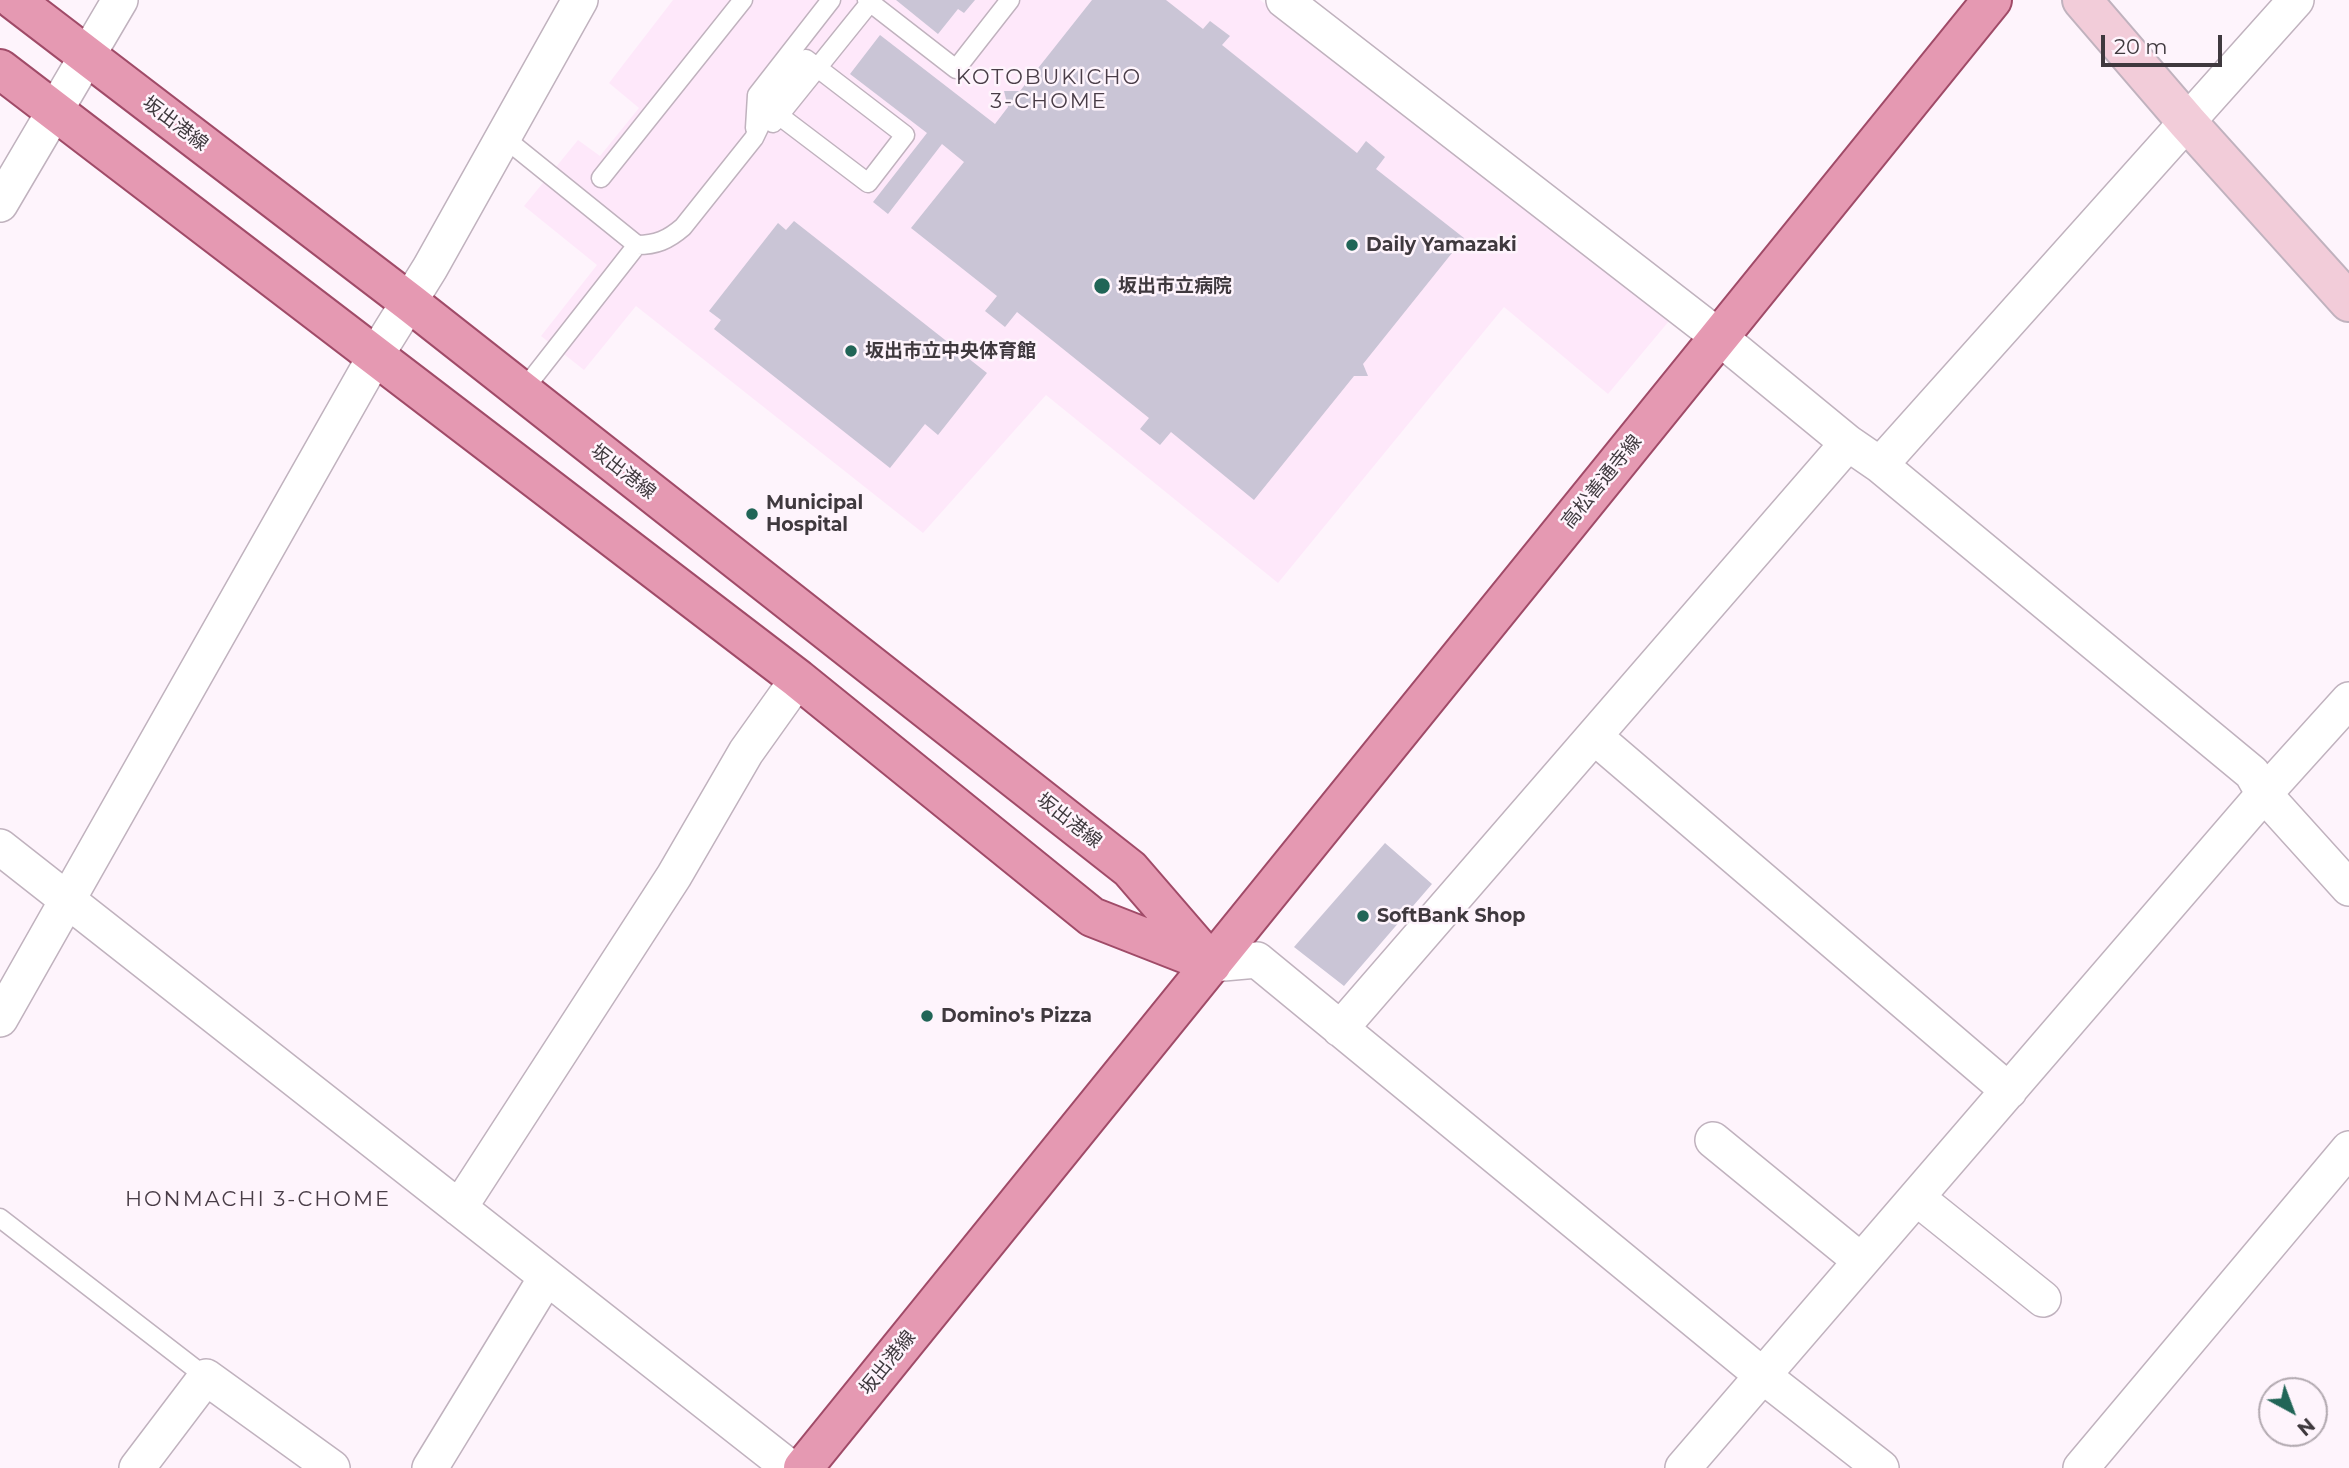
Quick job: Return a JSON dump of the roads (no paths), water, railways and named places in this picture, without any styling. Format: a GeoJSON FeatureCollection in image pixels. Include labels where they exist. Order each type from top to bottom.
{"type":"FeatureCollection","features":[{"type":"Feature","properties":{"kind":"main road","name":"坂出港線"},"geometry":{"type":"LineString","coordinates":[[14,0],[409,302],[521,393],[1130,869],[1212,964],[803,1468]]}},
{"type":"Feature","properties":{"kind":"main road","name":"高松善通寺線"},"geometry":{"type":"LineString","coordinates":[[1212,964],[1992,0]]}},
{"type":"Feature","properties":{"kind":"main road"},"geometry":{"type":"LineString","coordinates":[[0,69],[798,679],[1092,918],[1212,964]]}},
{"type":"Feature","properties":{"kind":"street"},"geometry":{"type":"LineString","coordinates":[[0,204],[120,0]]}},
{"type":"Feature","properties":{"kind":"street"},"geometry":{"type":"LineString","coordinates":[[0,1020],[580,0]]}},
{"type":"Feature","properties":{"kind":"street"},"geometry":{"type":"LineString","coordinates":[[1284,0],[1719,337],[1848,443],[1880,465],[2252,773],[2264,793],[2349,888]]}},
{"type":"Feature","properties":{"kind":"street"},"geometry":{"type":"LineString","coordinates":[[2082,0],[2187,122],[2349,302]]}},
{"type":"Feature","properties":{"kind":"street"},"geometry":{"type":"LineString","coordinates":[[1880,465],[2296,0]]}},
{"type":"Feature","properties":{"kind":"street"},"geometry":{"type":"LineString","coordinates":[[1340,1028],[1848,443]]}},
{"type":"Feature","properties":{"kind":"street"},"geometry":{"type":"LineString","coordinates":[[458,1208],[674,876],[746,752],[798,679]]}},
{"type":"Feature","properties":{"kind":"street"},"geometry":{"type":"LineString","coordinates":[[1683,1468],[2264,793],[2349,700]]}},
{"type":"Feature","properties":{"kind":"street"},"geometry":{"type":"LineString","coordinates":[[1595,737],[2009,1091]]}},
{"type":"Feature","properties":{"kind":"street"},"geometry":{"type":"LineString","coordinates":[[0,847],[790,1468]]}},
{"type":"Feature","properties":{"kind":"street"},"geometry":{"type":"LineString","coordinates":[[1212,964],[1257,960],[1762,1375],[1881,1468]]}},
{"type":"Feature","properties":{"kind":"street"},"geometry":{"type":"LineString","coordinates":[[1713,1140],[1861,1261]]}},
{"type":"Feature","properties":{"kind":"street"},"geometry":{"type":"LineString","coordinates":[[2081,1468],[2349,1149]]}},
{"type":"Feature","properties":{"kind":"street"},"geometry":{"type":"LineString","coordinates":[[1917,1198],[2043,1299]]}},
{"type":"Feature","properties":{"kind":"street"},"geometry":{"type":"LineString","coordinates":[[430,1468],[546,1278]]}},
{"type":"Feature","properties":{"kind":"street"},"geometry":{"type":"LineString","coordinates":[[137,1468],[206,1377],[331,1468]]}},
{"type":"Feature","properties":{"kind":"lane"},"geometry":{"type":"LineString","coordinates":[[601,178],[743,0]]}},
{"type":"Feature","properties":{"kind":"lane"},"geometry":{"type":"LineString","coordinates":[[754,138],[757,95],[831,0]]}},
{"type":"Feature","properties":{"kind":"lane"},"geometry":{"type":"LineString","coordinates":[[754,138],[781,117],[870,1],[956,69],[1010,0]]}},
{"type":"Feature","properties":{"kind":"lane"},"geometry":{"type":"LineString","coordinates":[[502,136],[637,245],[652,245],[670,238],[682,227],[754,138],[769,107],[806,59],[905,135],[868,183],[781,117]]}},
{"type":"Feature","properties":{"kind":"lane"},"geometry":{"type":"LineString","coordinates":[[521,393],[637,245]]}},
{"type":"Feature","properties":{"kind":"lane"},"geometry":{"type":"LineString","coordinates":[[0,1218],[206,1377]]}},
{"type":"Feature","properties":{"kind":"place","name":"Daily Yamazaki"},"geometry":{"type":"Point","coordinates":[1352,245]}},
{"type":"Feature","properties":{"kind":"place","name":"坂出市立病院"},"geometry":{"type":"Point","coordinates":[1102,286]}},
{"type":"Feature","properties":{"kind":"place","name":"坂出市立中央体育館"},"geometry":{"type":"Point","coordinates":[851,351]}},
{"type":"Feature","properties":{"kind":"place","name":"Municipal Hospital"},"geometry":{"type":"Point","coordinates":[752,514]}},
{"type":"Feature","properties":{"kind":"place","name":"SoftBank Shop"},"geometry":{"type":"Point","coordinates":[1363,916]}},
{"type":"Feature","properties":{"kind":"place","name":"Domino's Pizza"},"geometry":{"type":"Point","coordinates":[927,1016]}},
{"type":"Feature","properties":{"kind":"district","name":"KOTOBUKICHO 3-CHOME"},"geometry":{"type":"Point","coordinates":[1049,90]}},
{"type":"Feature","properties":{"kind":"district","name":"HONMACHI 3-CHOME"},"geometry":{"type":"Point","coordinates":[258,1200]}}]}
